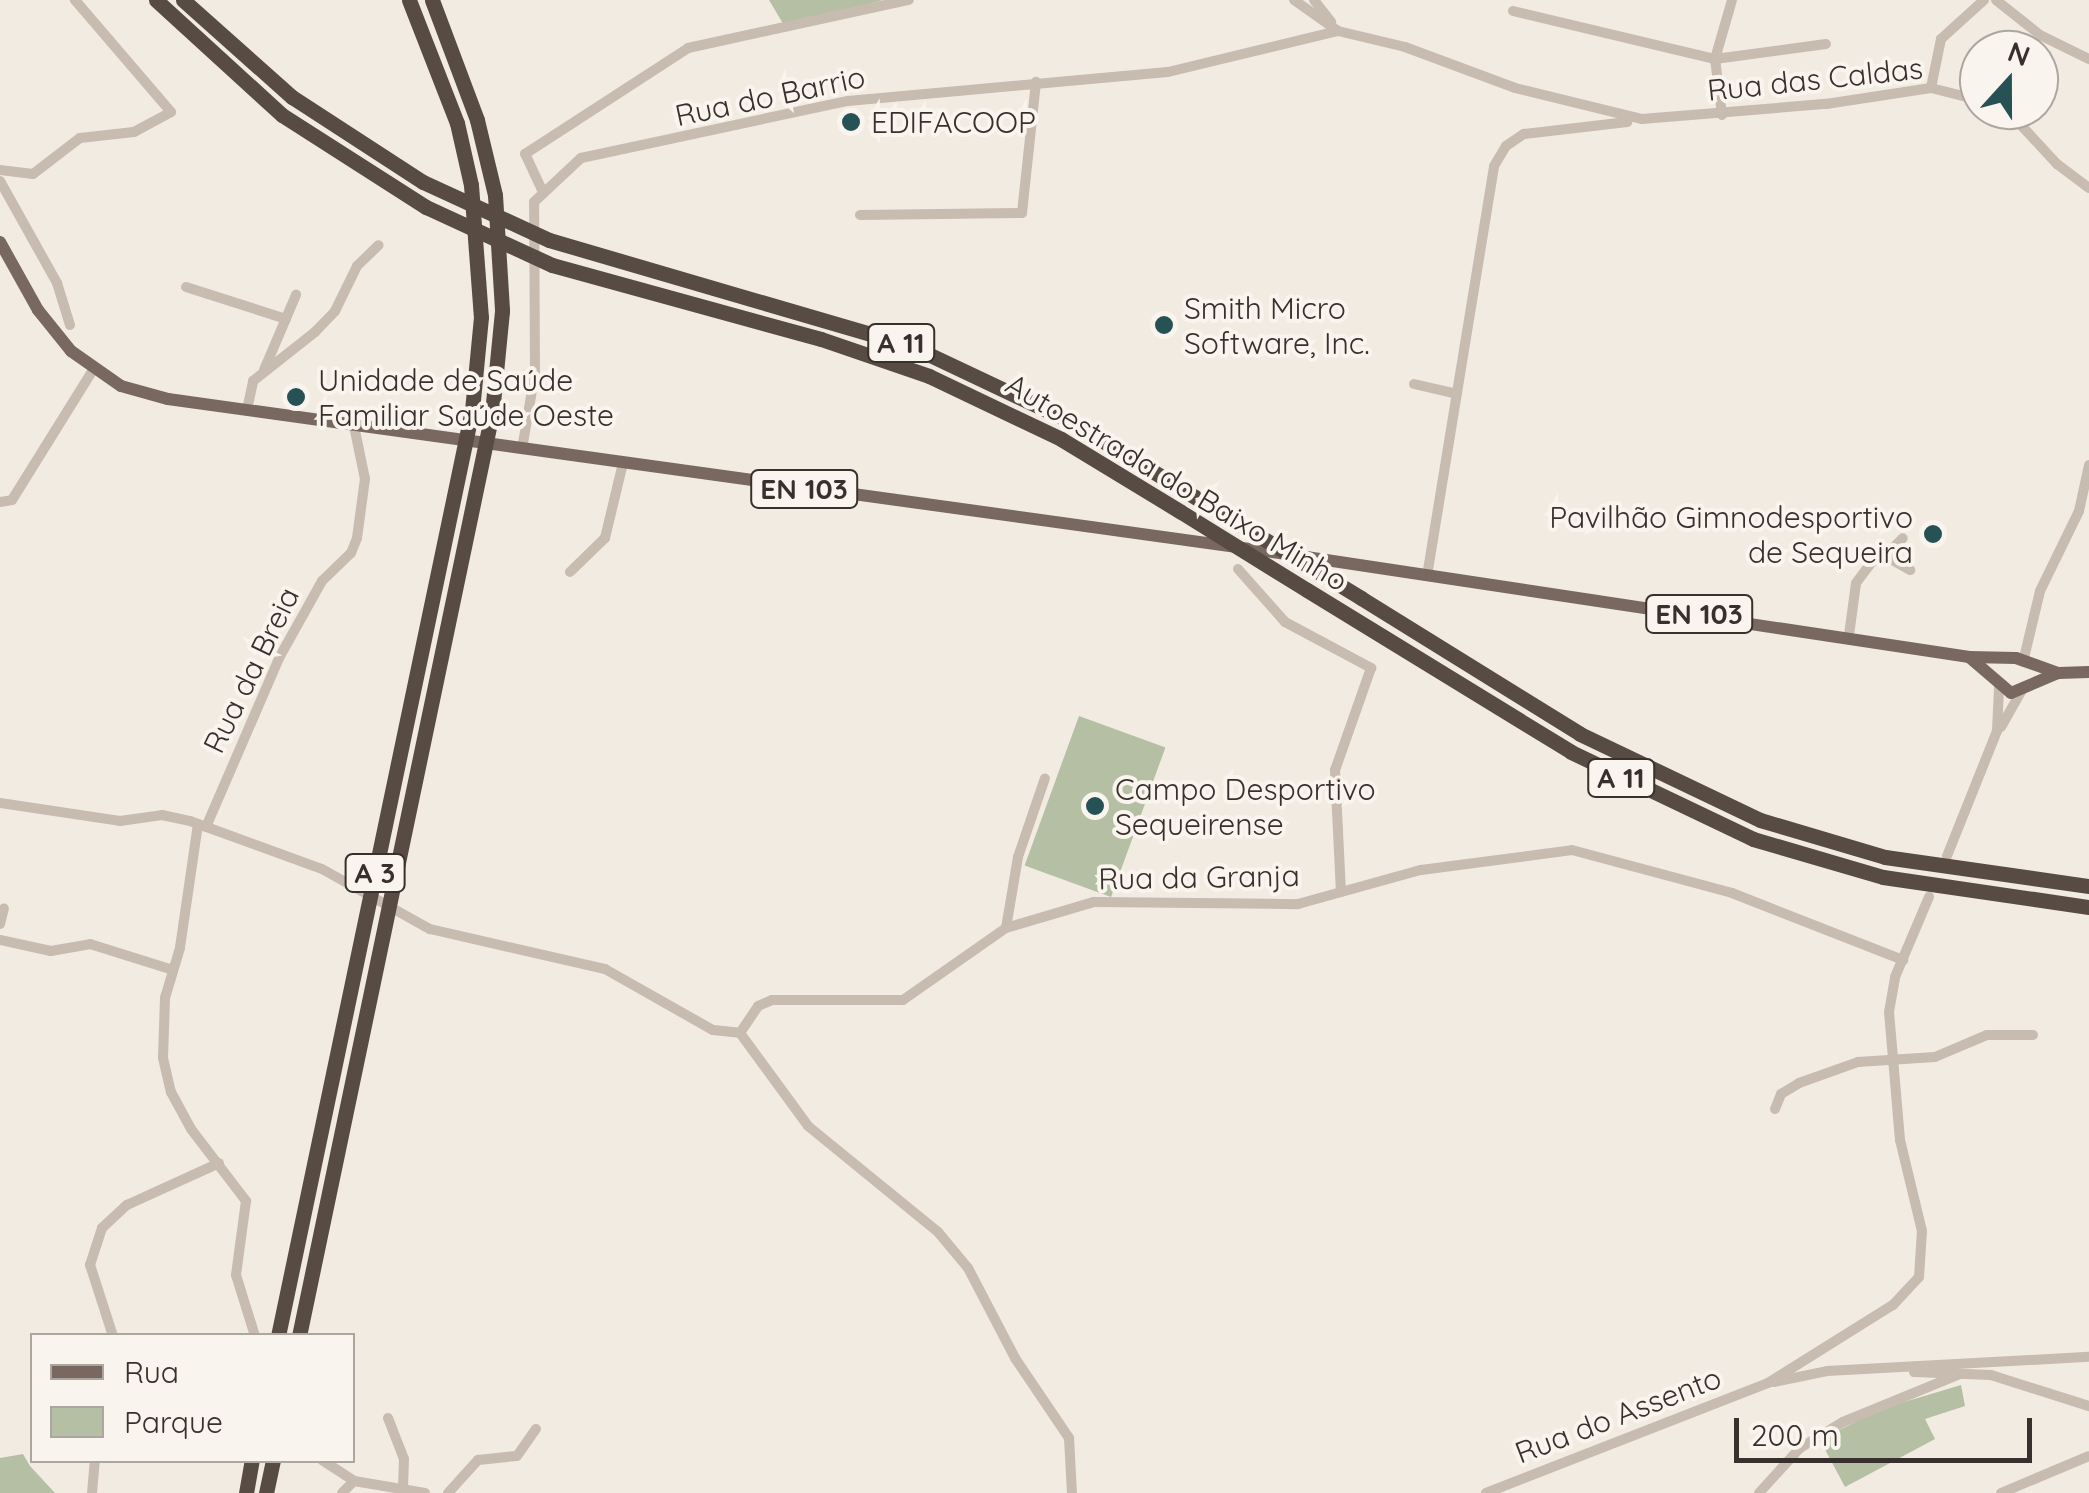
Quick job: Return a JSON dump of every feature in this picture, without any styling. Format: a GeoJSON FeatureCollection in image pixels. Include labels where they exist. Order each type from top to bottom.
{"type":"FeatureCollection","features":[{"type":"Feature","properties":{"kind":"highway","name":"Autoestrada do Baixo Minho"},"geometry":{"type":"LineString","coordinates":[[156,0],[282,115],[426,207],[552,265],[821,339],[929,376],[1060,438],[1571,752],[1753,838],[1883,877],[2089,907]]}},
{"type":"Feature","properties":{"kind":"highway","name":"Autoestrada do Baixo Minho"},"geometry":{"type":"LineString","coordinates":[[183,0],[292,97],[424,182],[549,240],[911,346],[1072,422],[1580,734],[1760,820],[1885,857],[2089,886]]}},
{"type":"Feature","properties":{"kind":"highway","name":"A 3"},"geometry":{"type":"LineString","coordinates":[[279,1333],[472,410],[481,316],[471,185],[457,122],[409,0]]}},
{"type":"Feature","properties":{"kind":"highway","name":"A 3"},"geometry":{"type":"LineString","coordinates":[[300,1333],[492,414],[502,312],[494,195],[477,120],[432,0]]}},
{"type":"Feature","properties":{"kind":"highway"},"geometry":{"type":"LineString","coordinates":[[246,1493],[251,1463]]}},
{"type":"Feature","properties":{"kind":"highway"},"geometry":{"type":"LineString","coordinates":[[266,1493],[272,1463]]}},
{"type":"Feature","properties":{"kind":"main road","name":"EN 103"},"geometry":{"type":"LineString","coordinates":[[0,242],[55,334],[92,370],[139,392],[354,426],[1849,636],[1970,657],[2017,658],[2058,672],[2089,672]]}},
{"type":"Feature","properties":{"kind":"main road"},"geometry":{"type":"LineString","coordinates":[[1970,657],[1996,684],[2017,658]]}},
{"type":"Feature","properties":{"kind":"main road"},"geometry":{"type":"LineString","coordinates":[[2017,658],[2024,688]]}},
{"type":"Feature","properties":{"kind":"main road","name":"EN 103"},"geometry":{"type":"LineString","coordinates":[[1996,684],[2024,688],[2058,672]]}},
{"type":"Feature","properties":{"kind":"street"},"geometry":{"type":"LineString","coordinates":[[0,170],[33,174],[80,138],[134,132],[169,116],[169,101],[76,0]]}},
{"type":"Feature","properties":{"kind":"street"},"geometry":{"type":"LineString","coordinates":[[522,448],[536,336],[532,214],[542,190],[525,154],[688,48],[909,0]]}},
{"type":"Feature","properties":{"kind":"street","name":"Rua das Caldas"},"geometry":{"type":"LineString","coordinates":[[1294,0],[1338,30],[1592,109],[1655,120]]}},
{"type":"Feature","properties":{"kind":"street"},"geometry":{"type":"LineString","coordinates":[[1314,0],[1338,30]]}},
{"type":"Feature","properties":{"kind":"street"},"geometry":{"type":"LineString","coordinates":[[1722,115],[1714,59],[1732,0]]}},
{"type":"Feature","properties":{"kind":"street"},"geometry":{"type":"LineString","coordinates":[[1931,88],[1940,39],[1984,0]]}},
{"type":"Feature","properties":{"kind":"street"},"geometry":{"type":"LineString","coordinates":[[1996,0],[2089,59]]}},
{"type":"Feature","properties":{"kind":"street"},"geometry":{"type":"LineString","coordinates":[[2018,16],[2024,0]]}},
{"type":"Feature","properties":{"kind":"street"},"geometry":{"type":"LineString","coordinates":[[1513,11],[1714,59],[1826,44]]}},
{"type":"Feature","properties":{"kind":"street","name":"Rua do Barrio"},"geometry":{"type":"LineString","coordinates":[[542,190],[582,158],[676,142],[848,101],[1168,72],[1338,30]]}},
{"type":"Feature","properties":{"kind":"street"},"geometry":{"type":"LineString","coordinates":[[860,215],[1022,213],[1036,82]]}},
{"type":"Feature","properties":{"kind":"street","name":"Rua das Caldas"},"geometry":{"type":"LineString","coordinates":[[1458,394],[1494,166],[1506,146],[1550,127],[1722,115],[1931,88],[1959,95]]}},
{"type":"Feature","properties":{"kind":"street"},"geometry":{"type":"LineString","coordinates":[[1592,109],[1600,123]]}},
{"type":"Feature","properties":{"kind":"street"},"geometry":{"type":"LineString","coordinates":[[1587,124],[1592,109]]}},
{"type":"Feature","properties":{"kind":"street"},"geometry":{"type":"LineString","coordinates":[[2026,130],[2057,164],[2089,188]]}},
{"type":"Feature","properties":{"kind":"street"},"geometry":{"type":"LineString","coordinates":[[0,181],[57,283],[70,325]]}},
{"type":"Feature","properties":{"kind":"street"},"geometry":{"type":"LineString","coordinates":[[246,410],[253,381],[325,322],[357,266],[379,246]]}},
{"type":"Feature","properties":{"kind":"street"},"geometry":{"type":"LineString","coordinates":[[186,287],[286,319]]}},
{"type":"Feature","properties":{"kind":"street"},"geometry":{"type":"LineString","coordinates":[[264,371],[296,296]]}},
{"type":"Feature","properties":{"kind":"street"},"geometry":{"type":"LineString","coordinates":[[0,502],[12,500],[92,370]]}},
{"type":"Feature","properties":{"kind":"street"},"geometry":{"type":"LineString","coordinates":[[1414,384],[1458,394],[1427,576]]}},
{"type":"Feature","properties":{"kind":"street","name":"Rua da Breia"},"geometry":{"type":"LineString","coordinates":[[253,1333],[236,1275],[246,1201],[171,1092],[163,1058],[165,998],[202,826],[279,658],[322,581],[351,552],[357,538],[365,479],[354,426]]}},
{"type":"Feature","properties":{"kind":"street"},"geometry":{"type":"LineString","coordinates":[[570,572],[605,538],[624,463]]}},
{"type":"Feature","properties":{"kind":"street"},"geometry":{"type":"LineString","coordinates":[[2017,658],[2078,511],[2089,465]]}},
{"type":"Feature","properties":{"kind":"street"},"geometry":{"type":"LineString","coordinates":[[1849,636],[1856,584],[1904,538]]}},
{"type":"Feature","properties":{"kind":"street"},"geometry":{"type":"LineString","coordinates":[[1885,556],[1910,570]]}},
{"type":"Feature","properties":{"kind":"street","name":"Rua da Granja"},"geometry":{"type":"LineString","coordinates":[[1238,569],[1277,616],[1371,668],[1334,770],[1341,892]]}},
{"type":"Feature","properties":{"kind":"street"},"geometry":{"type":"LineString","coordinates":[[1996,684],[1996,732]]}},
{"type":"Feature","properties":{"kind":"street"},"geometry":{"type":"LineString","coordinates":[[1947,856],[1996,732],[2024,688]]}},
{"type":"Feature","properties":{"kind":"street"},"geometry":{"type":"LineString","coordinates":[[1006,928],[1018,858],[1045,778]]}},
{"type":"Feature","properties":{"kind":"street"},"geometry":{"type":"LineString","coordinates":[[0,802],[120,821],[162,814],[202,826],[322,870],[430,929],[604,969],[713,1030],[740,1033],[808,1126],[938,1232],[968,1268],[1015,1358],[1069,1438],[1072,1493]]}},
{"type":"Feature","properties":{"kind":"street","name":"Rua da Granja"},"geometry":{"type":"LineString","coordinates":[[740,1033],[758,1006],[772,1000],[903,1000],[1006,928],[1094,902],[1298,904],[1492,856],[1572,850],[1732,894],[1902,960]]}},
{"type":"Feature","properties":{"kind":"street"},"geometry":{"type":"LineString","coordinates":[[1768,1383],[1893,1304],[1925,1263],[1891,1057],[1890,997],[1929,897]]}},
{"type":"Feature","properties":{"kind":"street"},"geometry":{"type":"LineString","coordinates":[[0,924],[4,908]]}},
{"type":"Feature","properties":{"kind":"street"},"geometry":{"type":"LineString","coordinates":[[0,940],[51,950],[90,944],[174,970]]}},
{"type":"Feature","properties":{"kind":"street"},"geometry":{"type":"LineString","coordinates":[[1775,1110],[1781,1094],[1799,1082],[1891,1057],[1935,1057],[1988,1035],[2033,1036]]}},
{"type":"Feature","properties":{"kind":"street"},"geometry":{"type":"LineString","coordinates":[[112,1333],[90,1265],[102,1228],[127,1205],[219,1163]]}},
{"type":"Feature","properties":{"kind":"street"},"geometry":{"type":"LineString","coordinates":[[1813,1356],[1828,1371]]}},
{"type":"Feature","properties":{"kind":"street"},"geometry":{"type":"LineString","coordinates":[[1768,1383],[1828,1371],[1909,1370],[2089,1357]]}},
{"type":"Feature","properties":{"kind":"street"},"geometry":{"type":"LineString","coordinates":[[1909,1370],[1991,1375],[2089,1406]]}},
{"type":"Feature","properties":{"kind":"street"},"geometry":{"type":"LineString","coordinates":[[1760,1493],[1800,1448],[1842,1422],[1960,1374]]}},
{"type":"Feature","properties":{"kind":"street","name":"Rua do Assento"},"geometry":{"type":"LineString","coordinates":[[1486,1493],[1768,1383]]}},
{"type":"Feature","properties":{"kind":"street"},"geometry":{"type":"LineString","coordinates":[[388,1418],[404,1458],[403,1489]]}},
{"type":"Feature","properties":{"kind":"street"},"geometry":{"type":"LineString","coordinates":[[448,1493],[478,1460],[517,1456],[536,1429]]}},
{"type":"Feature","properties":{"kind":"street"},"geometry":{"type":"LineString","coordinates":[[2002,1493],[2089,1456]]}},
{"type":"Feature","properties":{"kind":"street"},"geometry":{"type":"LineString","coordinates":[[92,1493],[95,1463]]}},
{"type":"Feature","properties":{"kind":"street"},"geometry":{"type":"LineString","coordinates":[[327,1463],[354,1480],[424,1493]]}},
{"type":"Feature","properties":{"kind":"street"},"geometry":{"type":"LineString","coordinates":[[342,1493],[354,1480]]}},
{"type":"Feature","properties":{"kind":"green space"},"geometry":{"type":"Polygon","coordinates":[[[769,0],[883,0],[785,27],[769,0]]]}},
{"type":"Feature","properties":{"kind":"green space","name":"Campo Desportivo Sequeirense"},"geometry":{"type":"Polygon","coordinates":[[[1079,716],[1165,747],[1111,897],[1025,865],[1079,716]]]}},
{"type":"Feature","properties":{"kind":"green space"},"geometry":{"type":"Polygon","coordinates":[[[1961,1385],[1965,1406],[1925,1419],[1935,1439],[1845,1487],[1820,1440],[1881,1409],[1961,1385]]]}},
{"type":"Feature","properties":{"kind":"green space"},"geometry":{"type":"Polygon","coordinates":[[[23,1454],[55,1493],[0,1493],[0,1458],[23,1454]]]}},
{"type":"Feature","properties":{"kind":"place","name":"EDIFACOOP"},"geometry":{"type":"Point","coordinates":[851,122]}},
{"type":"Feature","properties":{"kind":"place","name":"Smith Micro Software, Inc."},"geometry":{"type":"Point","coordinates":[1164,325]}},
{"type":"Feature","properties":{"kind":"place","name":"Unidade de Saúde Familiar Saúde Oeste"},"geometry":{"type":"Point","coordinates":[296,397]}},
{"type":"Feature","properties":{"kind":"place","name":"Pavilhão Gimnodesportivo de Sequeira"},"geometry":{"type":"Point","coordinates":[1933,534]}},
{"type":"Feature","properties":{"kind":"place","name":"Campo Desportivo Sequeirense"},"geometry":{"type":"Point","coordinates":[1095,806]}}]}
